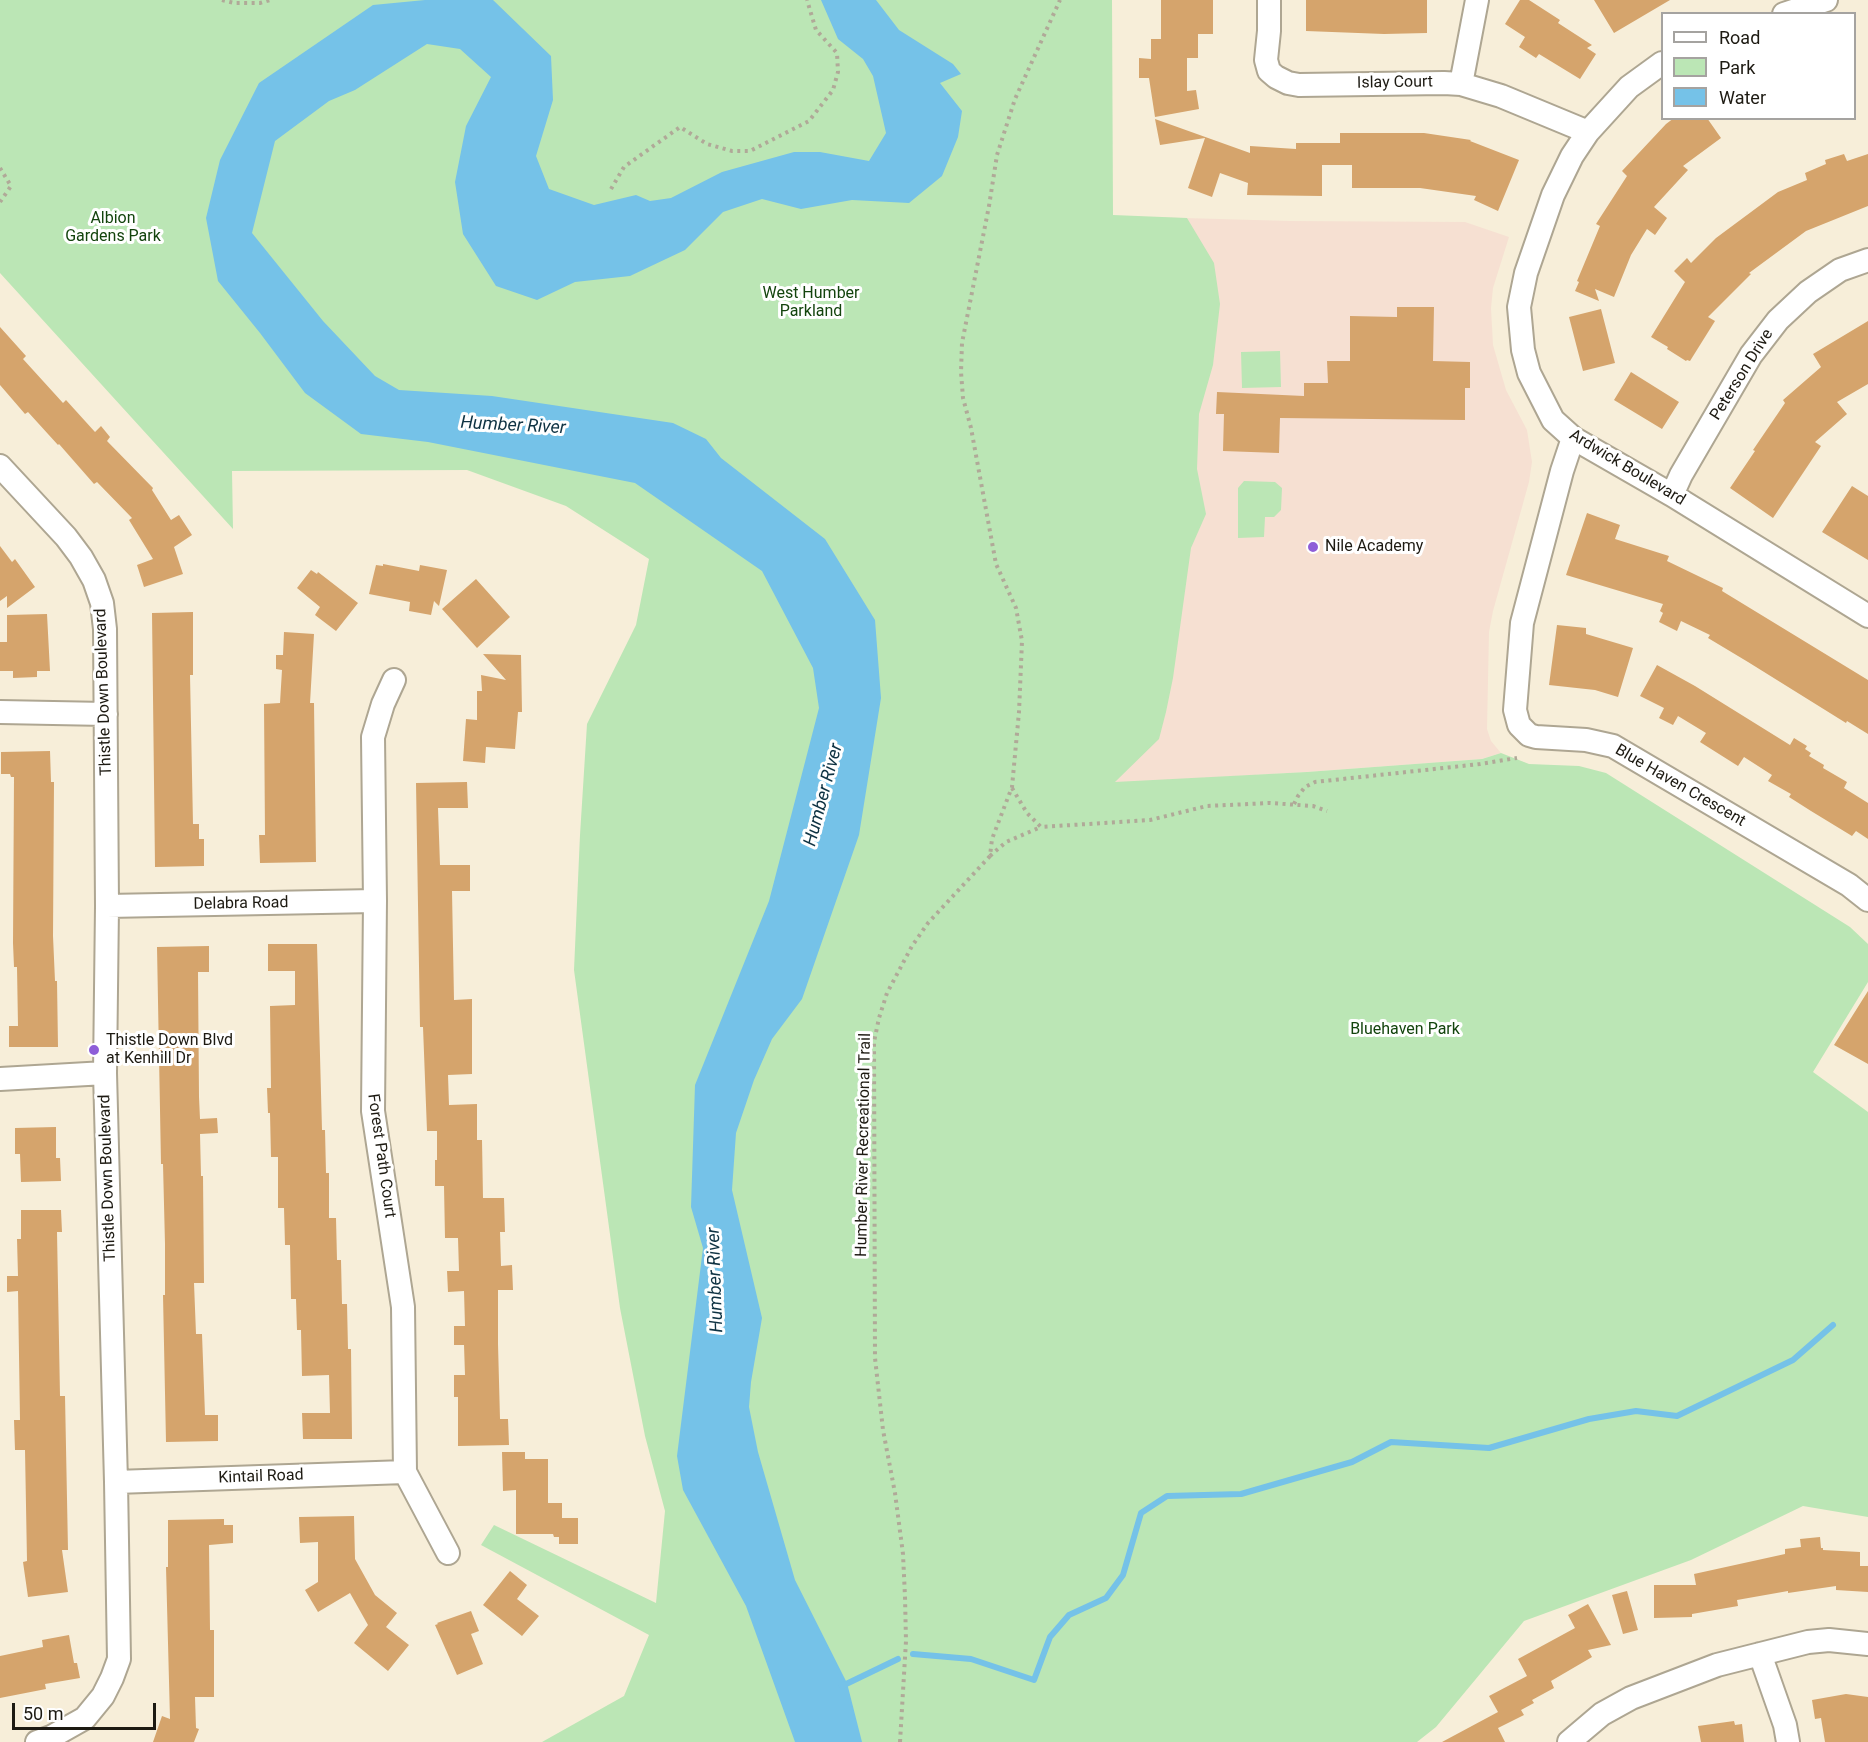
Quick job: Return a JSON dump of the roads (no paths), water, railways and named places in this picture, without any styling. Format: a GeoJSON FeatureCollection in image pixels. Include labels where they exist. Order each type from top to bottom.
{"type":"FeatureCollection","features":[{"type":"Feature","properties":{"kind":"street","name":"Islay Court"},"geometry":{"type":"LineString","coordinates":[[1269,0],[1266,60],[1269,71],[1288,83],[1299,85],[1444,82],[1461,84],[1501,96],[1588,132]]}},
{"type":"Feature","properties":{"kind":"street"},"geometry":{"type":"LineString","coordinates":[[1461,84],[1477,0]]}},
{"type":"Feature","properties":{"kind":"street"},"geometry":{"type":"LineString","coordinates":[[1790,12],[1826,0]]}},
{"type":"Feature","properties":{"kind":"street","name":"Ardwick Boulevard"},"geometry":{"type":"LineString","coordinates":[[1661,64],[1629,87],[1588,132],[1572,156],[1553,195],[1526,273],[1519,307],[1522,350],[1529,373],[1553,420],[1573,438],[1672,495],[1868,616]]}},
{"type":"Feature","properties":{"kind":"street","name":"Peterson Drive"},"geometry":{"type":"LineString","coordinates":[[1672,495],[1681,475],[1751,355],[1778,320],[1808,292],[1840,270],[1868,260]]}},
{"type":"Feature","properties":{"kind":"street","name":"Blue Haven Crescent"},"geometry":{"type":"LineString","coordinates":[[1573,438],[1558,483],[1522,623],[1515,710],[1519,725],[1529,735],[1586,740],[1613,747],[1849,885],[1868,900]]}},
{"type":"Feature","properties":{"kind":"street","name":"Thistle Down Boulevard"},"geometry":{"type":"LineString","coordinates":[[0,466],[66,537],[81,557],[94,580],[102,603],[105,629],[107,906],[105,1073],[119,1659],[104,1696],[85,1718],[37,1742]]}},
{"type":"Feature","properties":{"kind":"street","name":"Forest Path Court"},"geometry":{"type":"LineString","coordinates":[[394,680],[383,704],[373,737],[375,901],[372,1096],[403,1307],[405,1472],[448,1553]]}},
{"type":"Feature","properties":{"kind":"street"},"geometry":{"type":"LineString","coordinates":[[0,712],[106,714]]}},
{"type":"Feature","properties":{"kind":"street","name":"Delabra Road"},"geometry":{"type":"LineString","coordinates":[[107,906],[375,901]]}},
{"type":"Feature","properties":{"kind":"street"},"geometry":{"type":"LineString","coordinates":[[0,1079],[105,1073]]}},
{"type":"Feature","properties":{"kind":"street","name":"Kintail Road"},"geometry":{"type":"LineString","coordinates":[[116,1482],[405,1472]]}},
{"type":"Feature","properties":{"kind":"street"},"geometry":{"type":"LineString","coordinates":[[1569,1742],[1602,1714],[1631,1698],[1717,1665],[1808,1642],[1829,1640],[1868,1644]]}},
{"type":"Feature","properties":{"kind":"street"},"geometry":{"type":"LineString","coordinates":[[1760,1654],[1785,1725],[1788,1742]]}},
{"type":"Feature","properties":{"kind":"water","name":"Humber River"},"geometry":{"type":"Polygon","coordinates":[[[425,0],[493,0],[551,56],[553,100],[536,156],[549,189],[594,205],[636,195],[650,201],[671,198],[722,172],[794,152],[820,152],[869,161],[886,133],[873,76],[863,59],[838,39],[821,0],[876,0],[899,30],[953,64],[961,74],[940,83],[962,111],[958,137],[942,176],[909,203],[852,200],[801,209],[762,199],[723,212],[685,250],[630,276],[575,282],[537,300],[496,286],[463,234],[455,182],[466,126],[491,77],[460,49],[427,44],[355,90],[329,101],[275,141],[252,233],[323,321],[375,376],[399,390],[492,396],[673,423],[706,439],[721,458],[825,539],[875,620],[881,698],[859,835],[802,999],[772,1039],[754,1080],[736,1133],[732,1190],[762,1318],[749,1407],[758,1452],[795,1580],[847,1683],[862,1742],[795,1742],[746,1606],[683,1490],[677,1456],[703,1248],[691,1207],[695,1085],[769,901],[819,708],[813,668],[762,571],[635,483],[428,442],[361,434],[305,393],[218,281],[206,218],[220,160],[259,83],[373,5],[425,0]]]}},
{"type":"Feature","properties":{"kind":"waterway"},"geometry":{"type":"LineString","coordinates":[[913,1654],[971,1659],[1034,1680],[1050,1637],[1069,1615],[1106,1598],[1123,1575],[1141,1513],[1167,1496],[1241,1494],[1352,1462],[1391,1442],[1489,1448],[1589,1419],[1636,1411],[1677,1416],[1793,1360],[1833,1325]]}},
{"type":"Feature","properties":{"kind":"waterway"},"geometry":{"type":"LineString","coordinates":[[842,1686],[898,1659]]}},
{"type":"Feature","properties":{"kind":"place","name":"Nile Academy"},"geometry":{"type":"Point","coordinates":[1313,547]}},
{"type":"Feature","properties":{"kind":"place","name":"Thistle Down Blvd at Kenhill Dr"},"geometry":{"type":"Point","coordinates":[94,1050]}},
{"type":"Feature","properties":{"kind":"park label","name":"Albion Gardens Park"},"geometry":{"type":"Point","coordinates":[113,228]}},
{"type":"Feature","properties":{"kind":"park label","name":"West Humber Parkland"},"geometry":{"type":"Point","coordinates":[811,303]}},
{"type":"Feature","properties":{"kind":"park label","name":"Bluehaven Park"},"geometry":{"type":"Point","coordinates":[1405,1030]}}]}
